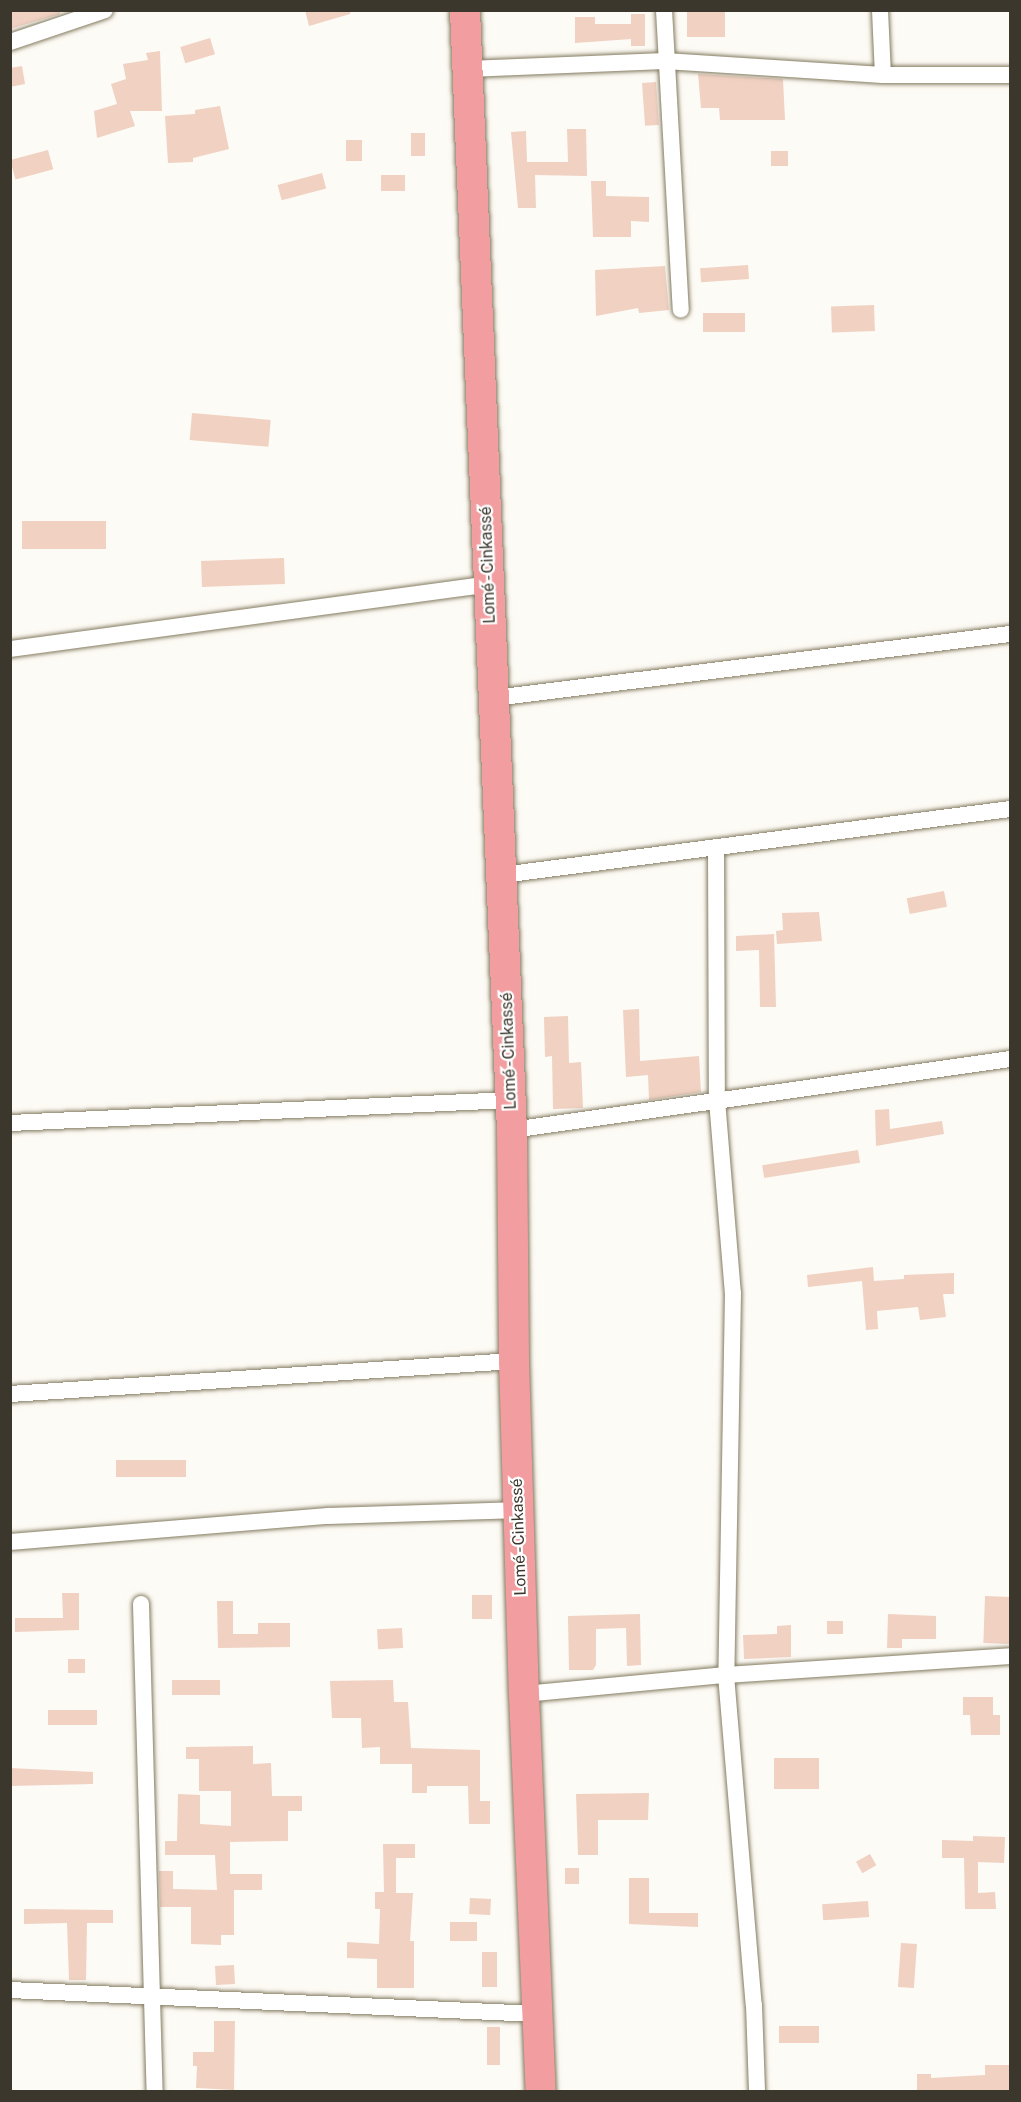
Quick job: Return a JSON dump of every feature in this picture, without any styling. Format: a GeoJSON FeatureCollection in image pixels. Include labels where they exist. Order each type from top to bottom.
{"type":"FeatureCollection","features":[{"type":"Feature","properties":{"kind":"highway","name":"Lomé - Cinkassé"},"geometry":{"type":"LineString","coordinates":[[465,10],[511,1100],[518,1510],[541,2091]]}},
{"type":"Feature","properties":{"kind":"street"},"geometry":{"type":"LineString","coordinates":[[10,42],[105,10]]}},
{"type":"Feature","properties":{"kind":"street"},"geometry":{"type":"LineString","coordinates":[[664,10],[665,61],[681,310]]}},
{"type":"Feature","properties":{"kind":"street"},"geometry":{"type":"LineString","coordinates":[[880,10],[883,75]]}},
{"type":"Feature","properties":{"kind":"street"},"geometry":{"type":"LineString","coordinates":[[468,69],[665,61],[883,75],[1011,75]]}},
{"type":"Feature","properties":{"kind":"street"},"geometry":{"type":"LineString","coordinates":[[10,649],[489,584]]}},
{"type":"Feature","properties":{"kind":"street"},"geometry":{"type":"LineString","coordinates":[[494,698],[1011,634]]}},
{"type":"Feature","properties":{"kind":"street"},"geometry":{"type":"LineString","coordinates":[[502,875],[1011,810]]}},
{"type":"Feature","properties":{"kind":"street"},"geometry":{"type":"LineString","coordinates":[[716,847],[717,1100],[733,1293],[726,1675],[754,2005],[757,2091]]}},
{"type":"Feature","properties":{"kind":"street"},"geometry":{"type":"LineString","coordinates":[[512,1130],[1011,1059]]}},
{"type":"Feature","properties":{"kind":"street"},"geometry":{"type":"LineString","coordinates":[[10,1123],[511,1100]]}},
{"type":"Feature","properties":{"kind":"street"},"geometry":{"type":"LineString","coordinates":[[10,1394],[514,1361]]}},
{"type":"Feature","properties":{"kind":"street"},"geometry":{"type":"LineString","coordinates":[[10,1542],[328,1516],[518,1510]]}},
{"type":"Feature","properties":{"kind":"street"},"geometry":{"type":"LineString","coordinates":[[141,1604],[155,2091]]}},
{"type":"Feature","properties":{"kind":"street"},"geometry":{"type":"LineString","coordinates":[[524,1694],[726,1675],[1011,1656]]}},
{"type":"Feature","properties":{"kind":"street"},"geometry":{"type":"LineString","coordinates":[[10,1990],[537,2014]]}},
{"type":"Feature","properties":{"kind":"building"},"geometry":{"type":"Polygon","coordinates":[[[10,10],[60,10],[60,14],[10,29],[10,10]]]}},
{"type":"Feature","properties":{"kind":"building"},"geometry":{"type":"Polygon","coordinates":[[[305,10],[350,10],[350,14],[309,26],[305,10]]]}},
{"type":"Feature","properties":{"kind":"building"},"geometry":{"type":"Polygon","coordinates":[[[687,10],[725,10],[725,37],[687,37],[687,10]]]}},
{"type":"Feature","properties":{"kind":"building"},"geometry":{"type":"Polygon","coordinates":[[[631,14],[645,14],[645,46],[631,46],[631,39],[575,43],[575,17],[595,17],[595,24],[631,24],[631,14]]]}},
{"type":"Feature","properties":{"kind":"building"},"geometry":{"type":"Polygon","coordinates":[[[210,38],[215,54],[185,63],[180,47],[210,38]]]}},
{"type":"Feature","properties":{"kind":"building"},"geometry":{"type":"Polygon","coordinates":[[[160,51],[162,111],[130,111],[135,126],[97,138],[94,111],[117,104],[111,84],[126,79],[123,64],[148,60],[146,53],[160,51]]]}},
{"type":"Feature","properties":{"kind":"building"},"geometry":{"type":"Polygon","coordinates":[[[22,66],[25,84],[10,87],[10,68],[22,66]]]}},
{"type":"Feature","properties":{"kind":"building"},"geometry":{"type":"Polygon","coordinates":[[[698,74],[783,79],[785,120],[720,120],[719,108],[701,108],[698,74]]]}},
{"type":"Feature","properties":{"kind":"building"},"geometry":{"type":"Polygon","coordinates":[[[656,82],[659,125],[645,126],[642,83],[656,82]]]}},
{"type":"Feature","properties":{"kind":"building"},"geometry":{"type":"Polygon","coordinates":[[[220,106],[229,149],[193,158],[193,162],[168,163],[165,116],[195,114],[195,110],[220,106]]]}},
{"type":"Feature","properties":{"kind":"building"},"geometry":{"type":"Polygon","coordinates":[[[567,129],[586,129],[587,176],[535,175],[536,208],[518,208],[511,132],[526,131],[527,162],[568,162],[567,129]]]}},
{"type":"Feature","properties":{"kind":"building"},"geometry":{"type":"Polygon","coordinates":[[[411,133],[425,133],[425,156],[411,156],[411,133]]]}},
{"type":"Feature","properties":{"kind":"building"},"geometry":{"type":"Polygon","coordinates":[[[346,140],[362,140],[362,161],[346,161],[346,140]]]}},
{"type":"Feature","properties":{"kind":"building"},"geometry":{"type":"Polygon","coordinates":[[[48,150],[53,169],[16,179],[10,160],[48,150]]]}},
{"type":"Feature","properties":{"kind":"building"},"geometry":{"type":"Polygon","coordinates":[[[771,151],[788,151],[788,166],[771,166],[771,151]]]}},
{"type":"Feature","properties":{"kind":"building"},"geometry":{"type":"Polygon","coordinates":[[[322,173],[326,188],[282,200],[278,185],[322,173]]]}},
{"type":"Feature","properties":{"kind":"building"},"geometry":{"type":"Polygon","coordinates":[[[381,175],[405,175],[405,191],[381,191],[381,175]]]}},
{"type":"Feature","properties":{"kind":"building"},"geometry":{"type":"Polygon","coordinates":[[[591,181],[606,181],[606,196],[649,197],[649,222],[631,221],[631,237],[593,237],[591,181]]]}},
{"type":"Feature","properties":{"kind":"building"},"geometry":{"type":"Polygon","coordinates":[[[748,265],[749,279],[701,282],[700,268],[748,265]]]}},
{"type":"Feature","properties":{"kind":"building"},"geometry":{"type":"Polygon","coordinates":[[[665,266],[669,310],[639,313],[638,308],[596,316],[595,270],[665,266]]]}},
{"type":"Feature","properties":{"kind":"building"},"geometry":{"type":"Polygon","coordinates":[[[874,305],[875,331],[832,332],[831,307],[874,305]]]}},
{"type":"Feature","properties":{"kind":"building"},"geometry":{"type":"Polygon","coordinates":[[[703,313],[745,313],[745,332],[703,332],[703,313]]]}},
{"type":"Feature","properties":{"kind":"building"},"geometry":{"type":"Polygon","coordinates":[[[192,413],[271,420],[268,447],[190,440],[192,413]]]}},
{"type":"Feature","properties":{"kind":"building"},"geometry":{"type":"Polygon","coordinates":[[[22,521],[106,521],[106,549],[22,549],[22,521]]]}},
{"type":"Feature","properties":{"kind":"building"},"geometry":{"type":"Polygon","coordinates":[[[284,558],[285,584],[202,587],[201,561],[284,558]]]}},
{"type":"Feature","properties":{"kind":"building"},"geometry":{"type":"Polygon","coordinates":[[[944,891],[947,907],[910,914],[907,898],[944,891]]]}},
{"type":"Feature","properties":{"kind":"building"},"geometry":{"type":"Polygon","coordinates":[[[819,912],[822,941],[777,944],[776,931],[783,930],[782,913],[819,912]]]}},
{"type":"Feature","properties":{"kind":"building"},"geometry":{"type":"Polygon","coordinates":[[[774,934],[776,1007],[760,1007],[759,950],[736,951],[736,936],[774,934]]]}},
{"type":"Feature","properties":{"kind":"building"},"geometry":{"type":"Polygon","coordinates":[[[639,1009],[640,1061],[699,1056],[701,1092],[649,1100],[648,1075],[626,1077],[623,1010],[639,1009]]]}},
{"type":"Feature","properties":{"kind":"building"},"geometry":{"type":"Polygon","coordinates":[[[568,1016],[569,1063],[581,1062],[583,1108],[553,1109],[552,1056],[545,1057],[544,1017],[568,1016]]]}},
{"type":"Feature","properties":{"kind":"building"},"geometry":{"type":"Polygon","coordinates":[[[889,1109],[890,1129],[942,1121],[944,1134],[876,1146],[875,1110],[889,1109]]]}},
{"type":"Feature","properties":{"kind":"building"},"geometry":{"type":"Polygon","coordinates":[[[858,1150],[860,1163],[764,1178],[762,1165],[858,1150]]]}},
{"type":"Feature","properties":{"kind":"building"},"geometry":{"type":"Polygon","coordinates":[[[873,1267],[874,1281],[904,1279],[904,1275],[954,1273],[954,1294],[943,1294],[946,1317],[920,1320],[918,1307],[877,1311],[878,1329],[866,1330],[862,1281],[808,1287],[807,1275],[873,1267]]]}},
{"type":"Feature","properties":{"kind":"building"},"geometry":{"type":"Polygon","coordinates":[[[116,1460],[186,1460],[186,1477],[116,1477],[116,1460]]]}},
{"type":"Feature","properties":{"kind":"building"},"geometry":{"type":"Polygon","coordinates":[[[62,1593],[79,1593],[79,1630],[15,1632],[15,1618],[63,1618],[62,1593]]]}},
{"type":"Feature","properties":{"kind":"building"},"geometry":{"type":"Polygon","coordinates":[[[472,1595],[492,1595],[492,1619],[472,1619],[472,1595]]]}},
{"type":"Feature","properties":{"kind":"building"},"geometry":{"type":"Polygon","coordinates":[[[985,1596],[1010,1597],[1009,1644],[983,1643],[985,1596]]]}},
{"type":"Feature","properties":{"kind":"building"},"geometry":{"type":"Polygon","coordinates":[[[217,1601],[233,1601],[233,1634],[258,1634],[258,1623],[290,1623],[290,1647],[218,1648],[217,1601]]]}},
{"type":"Feature","properties":{"kind":"building"},"geometry":{"type":"Polygon","coordinates":[[[640,1614],[641,1665],[627,1666],[626,1628],[596,1629],[596,1665],[593,1670],[569,1670],[568,1616],[640,1614]]]}},
{"type":"Feature","properties":{"kind":"building"},"geometry":{"type":"Polygon","coordinates":[[[888,1614],[936,1616],[936,1639],[902,1639],[902,1648],[887,1648],[888,1614]]]}},
{"type":"Feature","properties":{"kind":"building"},"geometry":{"type":"Polygon","coordinates":[[[827,1621],[843,1621],[843,1634],[827,1634],[827,1621]]]}},
{"type":"Feature","properties":{"kind":"building"},"geometry":{"type":"Polygon","coordinates":[[[791,1625],[791,1657],[744,1659],[743,1635],[777,1634],[777,1626],[791,1625]]]}},
{"type":"Feature","properties":{"kind":"building"},"geometry":{"type":"Polygon","coordinates":[[[402,1628],[403,1648],[378,1649],[377,1629],[402,1628]]]}},
{"type":"Feature","properties":{"kind":"building"},"geometry":{"type":"Polygon","coordinates":[[[68,1659],[85,1659],[85,1673],[68,1673],[68,1659]]]}},
{"type":"Feature","properties":{"kind":"building"},"geometry":{"type":"Polygon","coordinates":[[[172,1680],[220,1680],[220,1695],[172,1695],[172,1680]]]}},
{"type":"Feature","properties":{"kind":"building"},"geometry":{"type":"Polygon","coordinates":[[[393,1680],[394,1702],[408,1702],[411,1748],[480,1750],[480,1801],[490,1801],[490,1824],[469,1824],[468,1786],[427,1786],[427,1793],[412,1793],[412,1764],[380,1764],[380,1747],[362,1748],[361,1718],[332,1718],[330,1681],[393,1680]]]}},
{"type":"Feature","properties":{"kind":"building"},"geometry":{"type":"Polygon","coordinates":[[[963,1697],[993,1697],[993,1715],[1000,1715],[1000,1735],[971,1735],[970,1715],[963,1715],[963,1697]]]}},
{"type":"Feature","properties":{"kind":"building"},"geometry":{"type":"Polygon","coordinates":[[[48,1710],[97,1710],[97,1725],[48,1725],[48,1710]]]}},
{"type":"Feature","properties":{"kind":"building"},"geometry":{"type":"Polygon","coordinates":[[[253,1746],[253,1764],[271,1763],[272,1796],[302,1796],[302,1811],[288,1811],[288,1841],[230,1842],[230,1874],[262,1874],[262,1890],[234,1890],[234,1935],[221,1935],[221,1945],[191,1944],[191,1907],[160,1907],[159,1871],[173,1871],[173,1889],[217,1890],[215,1855],[165,1855],[165,1841],[177,1841],[178,1794],[200,1795],[200,1824],[231,1826],[231,1791],[199,1791],[199,1759],[186,1759],[186,1747],[253,1746]]]}},
{"type":"Feature","properties":{"kind":"building"},"geometry":{"type":"Polygon","coordinates":[[[774,1758],[819,1758],[819,1789],[774,1789],[774,1758]]]}},
{"type":"Feature","properties":{"kind":"building"},"geometry":{"type":"Polygon","coordinates":[[[10,1768],[93,1772],[93,1784],[10,1786],[10,1768]]]}},
{"type":"Feature","properties":{"kind":"building"},"geometry":{"type":"Polygon","coordinates":[[[649,1793],[648,1820],[598,1820],[598,1855],[578,1855],[576,1794],[649,1793]]]}},
{"type":"Feature","properties":{"kind":"building"},"geometry":{"type":"Polygon","coordinates":[[[973,1836],[1005,1837],[1004,1863],[978,1862],[978,1893],[995,1892],[996,1909],[965,1909],[964,1858],[942,1858],[942,1840],[973,1841],[973,1836]]]}},
{"type":"Feature","properties":{"kind":"building"},"geometry":{"type":"Polygon","coordinates":[[[383,1844],[415,1844],[415,1858],[396,1858],[396,1893],[413,1893],[410,1941],[414,1941],[414,1988],[377,1988],[377,1959],[347,1958],[347,1942],[379,1944],[380,1909],[375,1909],[375,1892],[384,1892],[383,1844]]]}},
{"type":"Feature","properties":{"kind":"building"},"geometry":{"type":"Polygon","coordinates":[[[870,1854],[876,1865],[862,1873],[856,1862],[870,1854]]]}},
{"type":"Feature","properties":{"kind":"building"},"geometry":{"type":"Polygon","coordinates":[[[565,1868],[579,1868],[579,1884],[565,1884],[565,1868]]]}},
{"type":"Feature","properties":{"kind":"building"},"geometry":{"type":"Polygon","coordinates":[[[629,1878],[649,1878],[649,1913],[698,1913],[698,1927],[629,1924],[629,1878]]]}},
{"type":"Feature","properties":{"kind":"building"},"geometry":{"type":"Polygon","coordinates":[[[470,1898],[491,1899],[490,1915],[469,1914],[470,1898]]]}},
{"type":"Feature","properties":{"kind":"building"},"geometry":{"type":"Polygon","coordinates":[[[868,1901],[869,1917],[823,1920],[822,1904],[868,1901]]]}},
{"type":"Feature","properties":{"kind":"building"},"geometry":{"type":"Polygon","coordinates":[[[24,1909],[113,1910],[113,1923],[87,1923],[86,1980],[69,1980],[67,1923],[24,1924],[24,1909]]]}},
{"type":"Feature","properties":{"kind":"building"},"geometry":{"type":"Polygon","coordinates":[[[450,1922],[477,1922],[477,1941],[450,1941],[450,1922]]]}},
{"type":"Feature","properties":{"kind":"building"},"geometry":{"type":"Polygon","coordinates":[[[901,1943],[917,1944],[914,1988],[898,1987],[901,1943]]]}},
{"type":"Feature","properties":{"kind":"building"},"geometry":{"type":"Polygon","coordinates":[[[482,1952],[497,1952],[497,1987],[482,1987],[482,1952]]]}},
{"type":"Feature","properties":{"kind":"building"},"geometry":{"type":"Polygon","coordinates":[[[234,1965],[235,1984],[216,1985],[215,1966],[234,1965]]]}},
{"type":"Feature","properties":{"kind":"building"},"geometry":{"type":"Polygon","coordinates":[[[214,2021],[235,2021],[234,2090],[196,2088],[197,2066],[193,2066],[193,2052],[214,2052],[214,2021]]]}},
{"type":"Feature","properties":{"kind":"building"},"geometry":{"type":"Polygon","coordinates":[[[779,2026],[819,2026],[819,2043],[779,2043],[779,2026]]]}},
{"type":"Feature","properties":{"kind":"building"},"geometry":{"type":"Polygon","coordinates":[[[487,2027],[500,2027],[500,2065],[487,2065],[487,2027]]]}},
{"type":"Feature","properties":{"kind":"building"},"geometry":{"type":"Polygon","coordinates":[[[985,2065],[1010,2065],[1010,2091],[917,2091],[917,2074],[931,2074],[931,2078],[985,2075],[985,2065]]]}}]}
